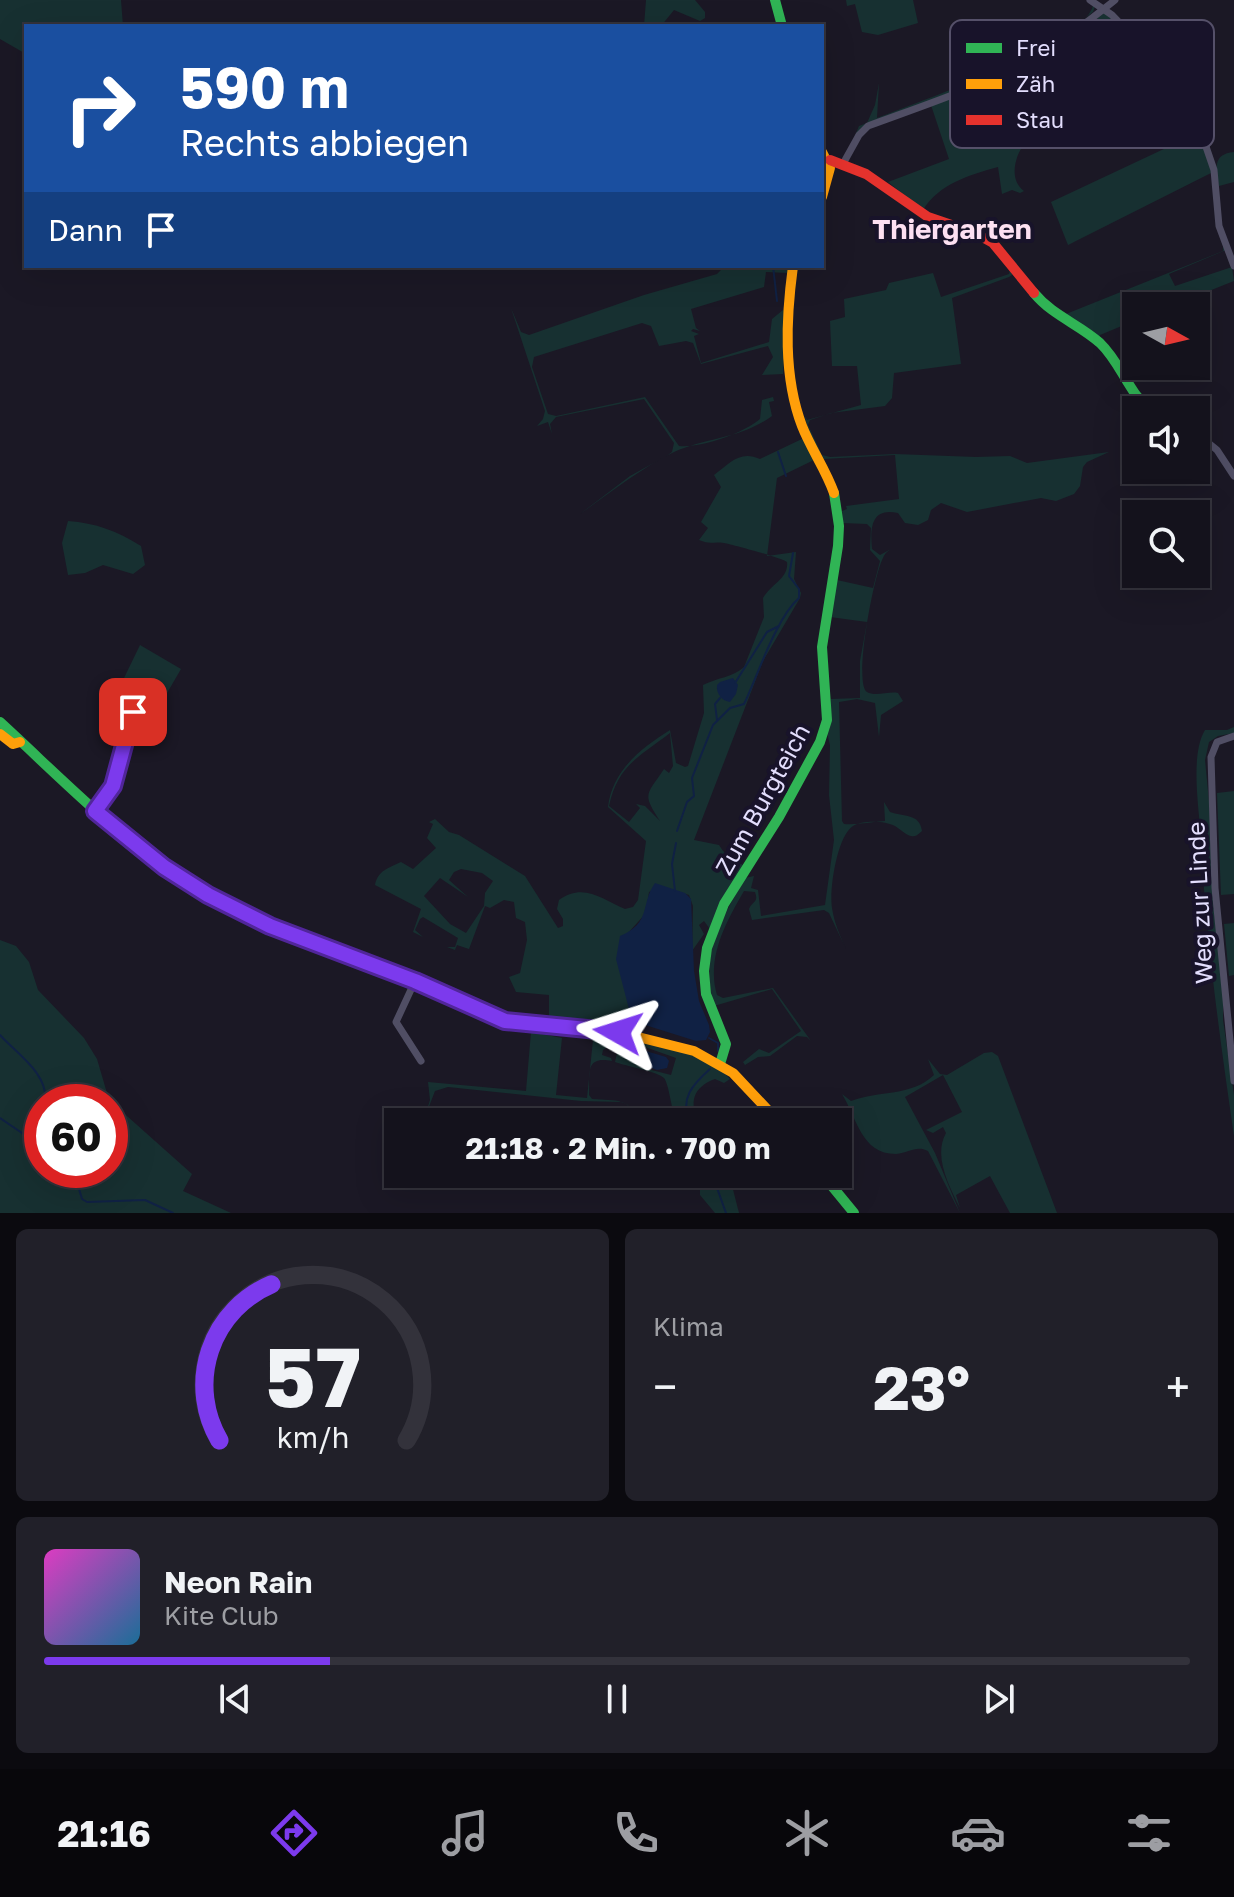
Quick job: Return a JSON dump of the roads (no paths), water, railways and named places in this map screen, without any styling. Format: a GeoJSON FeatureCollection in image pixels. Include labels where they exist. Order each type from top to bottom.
{"type":"FeatureCollection","features":[{"type":"Feature","properties":{"kind":"street"},"geometry":{"type":"LineString","coordinates":[[775,0],[778,24]]}},
{"type":"Feature","properties":{"kind":"street"},"geometry":{"type":"LineString","coordinates":[[1090,0],[1116,20]]}},
{"type":"Feature","properties":{"kind":"street"},"geometry":{"type":"LineString","coordinates":[[1089,20],[1115,0]]}},
{"type":"Feature","properties":{"kind":"street"},"geometry":{"type":"LineString","coordinates":[[844,162],[859,135],[868,126],[950,95]]}},
{"type":"Feature","properties":{"kind":"street"},"geometry":{"type":"LineString","coordinates":[[1206,148],[1214,170],[1219,226],[1234,266]]}},
{"type":"Feature","properties":{"kind":"street"},"geometry":{"type":"LineString","coordinates":[[824,154],[830,160],[844,162],[880,183],[921,213],[980,235],[994,244],[1026,286],[1050,310],[1099,343],[1114,359],[1137,396]]}},
{"type":"Feature","properties":{"kind":"street"},"geometry":{"type":"LineString","coordinates":[[824,192],[829,179],[830,160]]}},
{"type":"Feature","properties":{"kind":"street","name":"Zum Burgteich"},"geometry":{"type":"LineString","coordinates":[[720,1064],[726,1044],[710,1008],[704,982],[710,939],[741,878],[796,786],[822,735],[827,717],[821,655],[838,545],[838,516],[835,495],[803,428],[793,393],[790,300],[793,268]]}},
{"type":"Feature","properties":{"kind":"street"},"geometry":{"type":"LineString","coordinates":[[1210,444],[1234,476]]}},
{"type":"Feature","properties":{"kind":"street"},"geometry":{"type":"LineString","coordinates":[[95,811],[113,786],[133,712]]}},
{"type":"Feature","properties":{"kind":"street"},"geometry":{"type":"LineString","coordinates":[[0,722],[95,811],[164,867],[232,908],[302,939],[415,981],[505,1021],[618,1032],[686,1048],[720,1064],[746,1084],[767,1108]]}},
{"type":"Feature","properties":{"kind":"street"},"geometry":{"type":"LineString","coordinates":[[0,734],[13,744],[20,742]]}},
{"type":"Feature","properties":{"kind":"street","name":"Weg zur Linde"},"geometry":{"type":"LineString","coordinates":[[1234,736],[1217,742],[1211,757],[1215,888],[1234,1081]]}},
{"type":"Feature","properties":{"kind":"street"},"geometry":{"type":"LineString","coordinates":[[415,981],[396,1022],[421,1061]]}},
{"type":"Feature","properties":{"kind":"street"},"geometry":{"type":"LineString","coordinates":[[833,1188],[854,1213]]}},
{"type":"Feature","properties":{"kind":"water"},"geometry":{"type":"Polygon","coordinates":[[[733,678],[738,685],[730,702],[720,696],[717,685],[733,678]]]}},
{"type":"Feature","properties":{"kind":"water"},"geometry":{"type":"Polygon","coordinates":[[[655,883],[685,893],[691,899],[694,971],[699,1001],[710,1032],[706,1040],[696,1041],[642,1024],[630,1013],[616,959],[620,936],[630,931],[641,919],[655,883]]]}},
{"type":"Feature","properties":{"kind":"water"},"geometry":{"type":"Polygon","coordinates":[[[646,1051],[666,1057],[669,1061],[667,1068],[657,1070],[644,1065],[642,1058],[646,1051]]]}},
{"type":"Feature","properties":{"kind":"waterway"},"geometry":{"type":"LineString","coordinates":[[773,268],[777,301]]}},
{"type":"Feature","properties":{"kind":"waterway"},"geometry":{"type":"LineString","coordinates":[[778,452],[786,476]]}},
{"type":"Feature","properties":{"kind":"waterway"},"geometry":{"type":"LineString","coordinates":[[677,831],[687,802],[694,796],[692,778],[713,725],[730,708],[744,704],[775,633],[799,598],[799,589],[789,576],[793,553]]}},
{"type":"Feature","properties":{"kind":"waterway"},"geometry":{"type":"LineString","coordinates":[[735,683],[767,632],[779,626]]}},
{"type":"Feature","properties":{"kind":"waterway"},"geometry":{"type":"LineString","coordinates":[[717,720],[715,704],[720,698]]}},
{"type":"Feature","properties":{"kind":"waterway"},"geometry":{"type":"LineString","coordinates":[[675,891],[672,864],[676,843]]}},
{"type":"Feature","properties":{"kind":"waterway"},"geometry":{"type":"LineString","coordinates":[[0,1035],[23,1057],[43,1084]]}},
{"type":"Feature","properties":{"kind":"waterway"},"geometry":{"type":"LineString","coordinates":[[709,1038],[718,1043],[718,1051]]}},
{"type":"Feature","properties":{"kind":"waterway"},"geometry":{"type":"LineString","coordinates":[[686,1108],[693,1086],[710,1069]]}},
{"type":"Feature","properties":{"kind":"waterway"},"geometry":{"type":"LineString","coordinates":[[0,1118],[24,1136]]}},
{"type":"Feature","properties":{"kind":"waterway"},"geometry":{"type":"LineString","coordinates":[[79,1188],[82,1199],[87,1202],[145,1200],[173,1213]]}},
{"type":"Feature","properties":{"kind":"waterway"},"geometry":{"type":"LineString","coordinates":[[717,1188],[726,1213]]}},
{"type":"Feature","properties":{"kind":"district","name":"Thiergarten"},"geometry":{"type":"Point","coordinates":[952,228]}}]}
